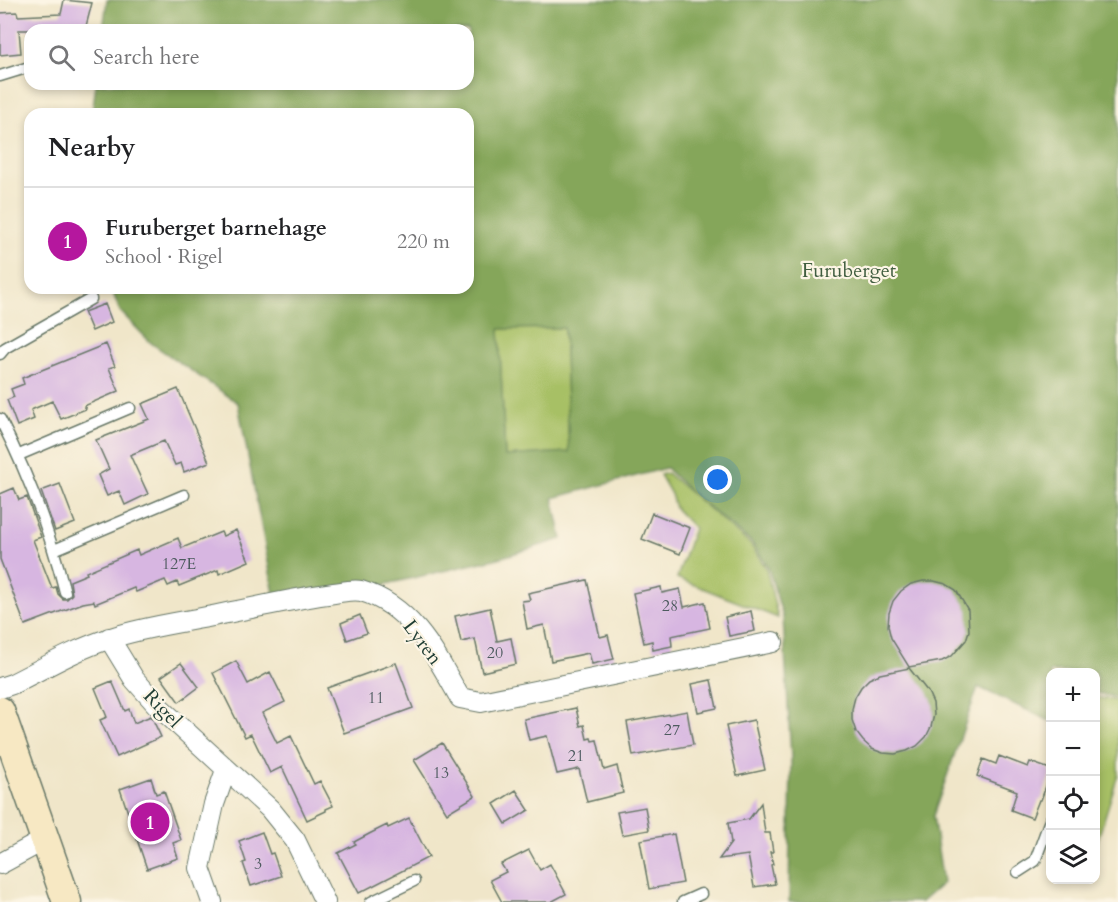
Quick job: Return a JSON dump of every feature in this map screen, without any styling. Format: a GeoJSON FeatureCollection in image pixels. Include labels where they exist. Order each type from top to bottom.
{"type":"FeatureCollection","features":[{"type":"Feature","properties":{"kind":"main road"},"geometry":{"type":"LineString","coordinates":[[0,711],[67,902]]}},
{"type":"Feature","properties":{"kind":"street","name":"Lyren"},"geometry":{"type":"LineString","coordinates":[[0,688],[109,638],[142,629],[295,598],[358,590],[379,599],[412,623],[432,649],[460,698],[481,702],[773,642]]}},
{"type":"Feature","properties":{"kind":"street","name":"Rigel"},"geometry":{"type":"LineString","coordinates":[[109,638],[134,679],[157,705],[270,809],[295,840],[325,902]]}},
{"type":"Feature","properties":{"kind":"street"},"geometry":{"type":"LineString","coordinates":[[212,902],[200,868],[214,804],[226,770]]}},
{"type":"Feature","properties":{"kind":"street"},"geometry":{"type":"LineString","coordinates":[[0,864],[46,839]]}},
{"type":"Feature","properties":{"kind":"lane"},"geometry":{"type":"LineString","coordinates":[[0,76],[24,69]]}},
{"type":"Feature","properties":{"kind":"lane"},"geometry":{"type":"LineString","coordinates":[[0,354],[5,348],[91,299]]}},
{"type":"Feature","properties":{"kind":"lane"},"geometry":{"type":"LineString","coordinates":[[19,455],[130,408]]}},
{"type":"Feature","properties":{"kind":"lane"},"geometry":{"type":"LineString","coordinates":[[0,419],[19,455],[54,550],[65,592]]}},
{"type":"Feature","properties":{"kind":"lane"},"geometry":{"type":"LineString","coordinates":[[54,550],[184,495]]}},
{"type":"Feature","properties":{"kind":"lane"},"geometry":{"type":"LineString","coordinates":[[1018,872],[1035,861],[1046,830]]}},
{"type":"Feature","properties":{"kind":"lane"},"geometry":{"type":"LineString","coordinates":[[371,902],[414,881]]}},
{"type":"Feature","properties":{"kind":"lane"},"geometry":{"type":"LineString","coordinates":[[683,902],[701,894]]}},
{"type":"Feature","properties":{"kind":"green space","name":"Furuberget"},"geometry":{"type":"Polygon","coordinates":[[[107,0],[1118,0],[1118,698],[1100,694],[1100,668],[1046,668],[1046,719],[978,687],[933,816],[943,883],[921,902],[789,902],[791,758],[783,617],[768,567],[752,543],[694,495],[666,468],[553,498],[562,539],[499,558],[361,590],[275,599],[238,403],[151,343],[120,311],[113,294],[474,294],[474,108],[93,108],[95,90],[474,90],[474,24],[104,24],[107,0]],[[564,328],[499,329],[505,456],[569,452],[564,328]]]}},
{"type":"Feature","properties":{"kind":"green space"},"geometry":{"type":"Polygon","coordinates":[[[564,328],[569,452],[505,456],[499,329],[564,328]]]}},
{"type":"Feature","properties":{"kind":"green space"},"geometry":{"type":"Polygon","coordinates":[[[667,473],[751,545],[766,568],[778,618],[677,578],[694,528],[675,508],[671,494],[660,475],[667,473]]]}},
{"type":"Feature","properties":{"kind":"green space"},"geometry":{"type":"Polygon","coordinates":[[[1100,698],[1118,701],[1118,775],[1100,832],[1100,698]]]}},
{"type":"Feature","properties":{"kind":"building"},"geometry":{"type":"Polygon","coordinates":[[[64,0],[92,3],[87,24],[24,24],[24,30],[19,30],[21,53],[0,55],[0,13],[17,12],[18,16],[61,14],[64,0]]]}},
{"type":"Feature","properties":{"kind":"building"},"geometry":{"type":"Polygon","coordinates":[[[105,304],[112,322],[92,331],[84,312],[105,304]]]}},
{"type":"Feature","properties":{"kind":"building"},"geometry":{"type":"Polygon","coordinates":[[[106,344],[115,366],[109,368],[119,391],[84,406],[86,409],[61,419],[52,401],[31,410],[34,419],[17,426],[7,400],[14,397],[11,389],[24,384],[22,378],[106,344]]]}},
{"type":"Feature","properties":{"kind":"building"},"geometry":{"type":"Polygon","coordinates":[[[178,389],[209,462],[184,472],[181,463],[175,465],[164,441],[130,455],[148,494],[125,505],[119,491],[107,496],[98,475],[109,469],[96,440],[149,419],[142,404],[178,389]]]}},
{"type":"Feature","properties":{"kind":"building"},"geometry":{"type":"Polygon","coordinates":[[[60,484],[75,523],[55,531],[41,491],[60,484]]]}},
{"type":"Feature","properties":{"kind":"building"},"geometry":{"type":"Polygon","coordinates":[[[14,488],[19,500],[27,497],[41,537],[33,540],[52,588],[56,587],[63,599],[67,599],[72,594],[70,581],[87,574],[86,572],[137,550],[139,555],[178,538],[182,548],[221,532],[223,536],[236,530],[249,561],[219,574],[218,570],[179,586],[177,582],[168,586],[165,580],[136,592],[134,588],[95,604],[94,601],[83,603],[25,625],[0,559],[0,494],[14,488]]]}},
{"type":"Feature","properties":{"kind":"building"},"geometry":{"type":"Polygon","coordinates":[[[652,513],[690,528],[680,554],[642,539],[652,513]]]}},
{"type":"Feature","properties":{"kind":"building"},"geometry":{"type":"Polygon","coordinates":[[[587,580],[600,637],[608,635],[614,659],[592,664],[589,653],[551,661],[544,625],[527,629],[522,601],[530,600],[528,593],[587,580]]]}},
{"type":"Feature","properties":{"kind":"building"},"geometry":{"type":"Polygon","coordinates":[[[923,581],[946,584],[956,590],[968,610],[969,631],[966,640],[952,656],[942,661],[909,667],[891,638],[888,626],[889,613],[893,601],[901,591],[911,584],[923,581]]]}},
{"type":"Feature","properties":{"kind":"building"},"geometry":{"type":"Polygon","coordinates":[[[661,587],[662,593],[680,589],[684,607],[705,602],[710,628],[671,636],[672,646],[653,650],[652,641],[644,643],[633,593],[661,587]]]}},
{"type":"Feature","properties":{"kind":"building"},"geometry":{"type":"Polygon","coordinates":[[[490,608],[497,641],[511,638],[516,664],[482,672],[475,639],[461,642],[455,616],[490,608]]]}},
{"type":"Feature","properties":{"kind":"building"},"geometry":{"type":"Polygon","coordinates":[[[751,611],[755,631],[729,636],[725,617],[751,611]]]}},
{"type":"Feature","properties":{"kind":"building"},"geometry":{"type":"Polygon","coordinates":[[[360,615],[367,633],[347,640],[341,623],[360,615]]]}},
{"type":"Feature","properties":{"kind":"building"},"geometry":{"type":"Polygon","coordinates":[[[236,661],[248,684],[270,672],[285,702],[262,713],[277,743],[291,736],[314,784],[320,781],[333,806],[326,811],[307,820],[282,767],[270,773],[251,734],[245,737],[213,673],[236,661]]]}},
{"type":"Feature","properties":{"kind":"building"},"geometry":{"type":"Polygon","coordinates":[[[181,663],[199,687],[179,702],[161,677],[181,663]]]}},
{"type":"Feature","properties":{"kind":"building"},"geometry":{"type":"Polygon","coordinates":[[[396,663],[413,708],[344,733],[327,688],[396,663]]]}},
{"type":"Feature","properties":{"kind":"building"},"geometry":{"type":"Polygon","coordinates":[[[909,668],[928,692],[933,703],[934,715],[931,727],[926,737],[917,746],[907,751],[895,754],[872,749],[856,732],[852,720],[855,697],[869,679],[880,674],[909,668]]]}},
{"type":"Feature","properties":{"kind":"building"},"geometry":{"type":"Polygon","coordinates":[[[711,680],[717,708],[698,712],[692,684],[711,680]]]}},
{"type":"Feature","properties":{"kind":"building"},"geometry":{"type":"Polygon","coordinates":[[[112,681],[125,711],[129,709],[134,723],[151,716],[161,737],[117,757],[100,720],[107,717],[95,688],[112,681]]]}},
{"type":"Feature","properties":{"kind":"building"},"geometry":{"type":"Polygon","coordinates":[[[576,708],[580,726],[584,725],[587,739],[597,740],[604,770],[617,766],[623,793],[587,802],[579,769],[557,774],[547,736],[529,740],[524,719],[576,708]]]}},
{"type":"Feature","properties":{"kind":"building"},"geometry":{"type":"Polygon","coordinates":[[[687,711],[693,745],[633,756],[627,722],[687,711]]]}},
{"type":"Feature","properties":{"kind":"building"},"geometry":{"type":"Polygon","coordinates":[[[754,720],[765,770],[737,776],[726,726],[754,720]]]}},
{"type":"Feature","properties":{"kind":"building"},"geometry":{"type":"Polygon","coordinates":[[[442,743],[475,796],[447,813],[414,760],[442,743]]]}},
{"type":"Feature","properties":{"kind":"building"},"geometry":{"type":"Polygon","coordinates":[[[999,756],[1028,767],[1030,762],[1046,768],[1046,786],[1032,818],[1011,810],[1017,791],[977,776],[983,759],[996,764],[999,756]]]}},
{"type":"Feature","properties":{"kind":"building"},"geometry":{"type":"Polygon","coordinates":[[[151,778],[156,794],[164,791],[181,840],[173,843],[178,858],[147,869],[120,789],[151,778]]]}},
{"type":"Feature","properties":{"kind":"building"},"geometry":{"type":"Polygon","coordinates":[[[516,790],[529,810],[506,824],[494,804],[516,790]]]}},
{"type":"Feature","properties":{"kind":"building"},"geometry":{"type":"Polygon","coordinates":[[[761,803],[765,833],[770,833],[773,852],[770,852],[773,864],[771,865],[775,884],[754,887],[748,855],[719,859],[731,843],[728,823],[749,819],[761,803]]]}},
{"type":"Feature","properties":{"kind":"building"},"geometry":{"type":"Polygon","coordinates":[[[645,807],[649,830],[622,835],[617,812],[645,807]]]}},
{"type":"Feature","properties":{"kind":"building"},"geometry":{"type":"Polygon","coordinates":[[[409,818],[429,857],[359,893],[338,853],[387,825],[388,828],[409,818]]]}},
{"type":"Feature","properties":{"kind":"building"},"geometry":{"type":"Polygon","coordinates":[[[262,832],[281,876],[251,886],[243,863],[246,862],[239,841],[262,832]]]}},
{"type":"Feature","properties":{"kind":"building"},"geometry":{"type":"Polygon","coordinates":[[[674,834],[683,883],[649,889],[640,840],[674,834]]]}},
{"type":"Feature","properties":{"kind":"building"},"geometry":{"type":"Polygon","coordinates":[[[529,850],[540,870],[550,864],[566,894],[551,902],[502,902],[490,880],[506,872],[501,864],[529,850]]]}},
{"type":"Feature","properties":{"kind":"place","name":"Furuberget barnehage"},"geometry":{"type":"Point","coordinates":[150,822]}}]}
